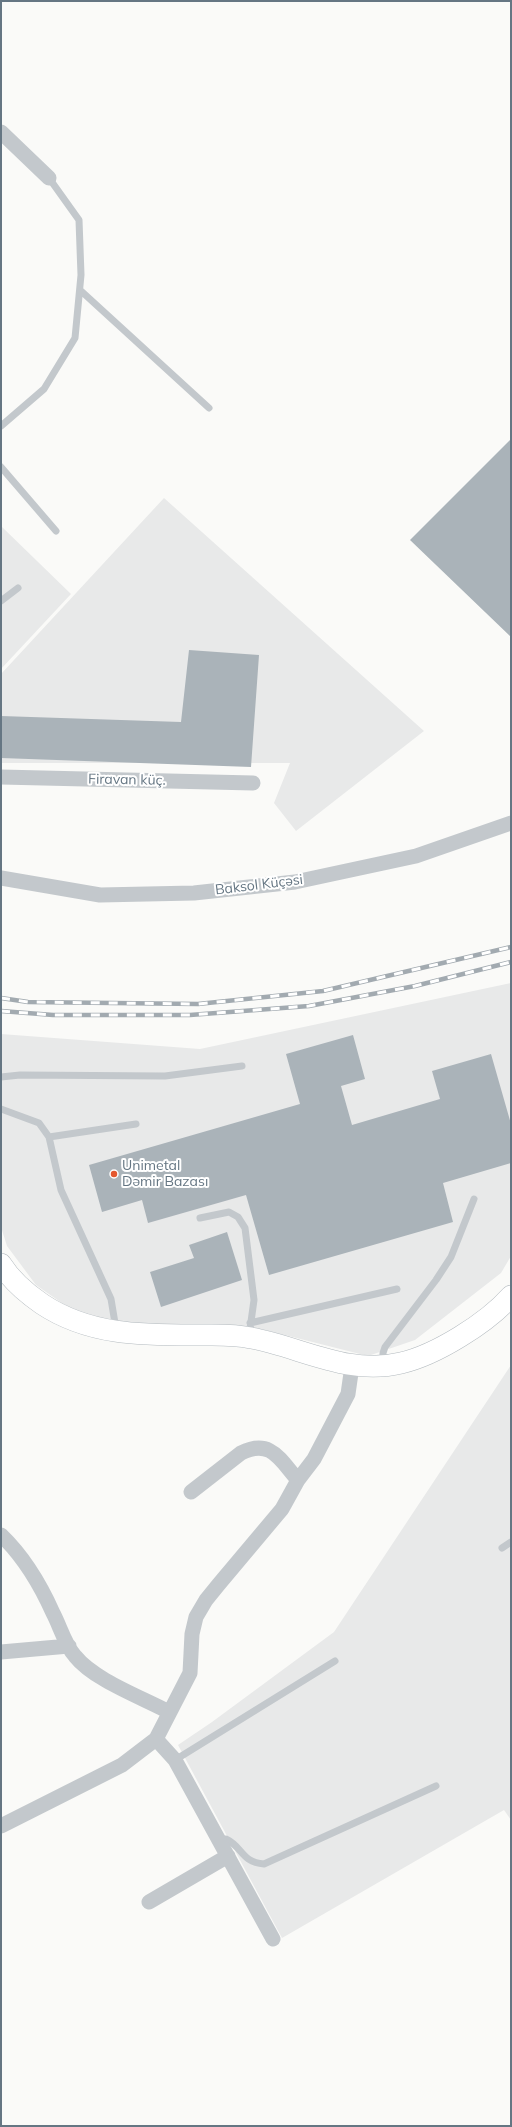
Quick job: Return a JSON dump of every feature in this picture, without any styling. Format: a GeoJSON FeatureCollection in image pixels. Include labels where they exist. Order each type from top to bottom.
{"type":"FeatureCollection","features":[{"type":"Feature","properties":{"kind":"main road"},"geometry":{"type":"LineString","coordinates":[[1,1264],[17,1285],[48,1308],[82,1324],[117,1333],[250,1330],[352,1366],[383,1366],[402,1363],[429,1352],[458,1337],[486,1317],[511,1296]]}},
{"type":"Feature","properties":{"kind":"street"},"geometry":{"type":"LineString","coordinates":[[1,132],[49,178]]}},
{"type":"Feature","properties":{"kind":"street","name":"Firavan küç."},"geometry":{"type":"LineString","coordinates":[[1,777],[254,783]]}},
{"type":"Feature","properties":{"kind":"street","name":"Baksol Küçəsi"},"geometry":{"type":"LineString","coordinates":[[1,878],[100,895],[194,893],[295,882],[416,856],[511,823]]}},
{"type":"Feature","properties":{"kind":"street"},"geometry":{"type":"LineString","coordinates":[[1,1826],[122,1765],[156,1738],[190,1673],[192,1634],[196,1617],[219,1584],[282,1509],[298,1480],[314,1459],[348,1394],[352,1366]]}},
{"type":"Feature","properties":{"kind":"street"},"geometry":{"type":"LineString","coordinates":[[191,1492],[241,1453],[249,1449],[263,1447],[273,1452],[298,1480]]}},
{"type":"Feature","properties":{"kind":"street"},"geometry":{"type":"LineString","coordinates":[[1,1535],[28,1566],[69,1646],[78,1660],[95,1674],[169,1712]]}},
{"type":"Feature","properties":{"kind":"street"},"geometry":{"type":"LineString","coordinates":[[1,1652],[69,1646]]}},
{"type":"Feature","properties":{"kind":"street"},"geometry":{"type":"LineString","coordinates":[[156,1738],[175,1760],[273,1939]]}},
{"type":"Feature","properties":{"kind":"street"},"geometry":{"type":"LineString","coordinates":[[149,1902],[228,1856]]}},
{"type":"Feature","properties":{"kind":"lane"},"geometry":{"type":"LineString","coordinates":[[1,426],[44,389],[75,338],[81,275],[78,220],[49,178]]}},
{"type":"Feature","properties":{"kind":"lane"},"geometry":{"type":"LineString","coordinates":[[80,290],[209,408]]}},
{"type":"Feature","properties":{"kind":"lane"},"geometry":{"type":"LineString","coordinates":[[1,467],[56,531]]}},
{"type":"Feature","properties":{"kind":"lane"},"geometry":{"type":"LineString","coordinates":[[1,601],[18,588]]}},
{"type":"Feature","properties":{"kind":"lane"},"geometry":{"type":"LineString","coordinates":[[1,1078],[20,1074],[165,1076],[242,1066]]}},
{"type":"Feature","properties":{"kind":"lane"},"geometry":{"type":"LineString","coordinates":[[1,1109],[39,1123],[49,1137],[61,1190],[111,1299],[117,1333]]}},
{"type":"Feature","properties":{"kind":"lane"},"geometry":{"type":"LineString","coordinates":[[49,1137],[136,1124]]}},
{"type":"Feature","properties":{"kind":"lane"},"geometry":{"type":"LineString","coordinates":[[383,1366],[383,1353],[385,1347],[436,1280],[451,1257],[474,1199]]}},
{"type":"Feature","properties":{"kind":"lane"},"geometry":{"type":"LineString","coordinates":[[200,1218],[229,1212],[238,1217],[245,1228],[254,1295],[250,1330],[397,1289]]}},
{"type":"Feature","properties":{"kind":"lane"},"geometry":{"type":"LineString","coordinates":[[502,1548],[511,1542]]}},
{"type":"Feature","properties":{"kind":"lane"},"geometry":{"type":"LineString","coordinates":[[175,1760],[335,1661]]}},
{"type":"Feature","properties":{"kind":"lane"},"geometry":{"type":"LineString","coordinates":[[219,1840],[226,1838],[253,1863],[264,1864],[436,1786]]}},
{"type":"Feature","properties":{"kind":"shaded area"},"geometry":{"type":"Polygon","coordinates":[[[164,498],[424,731],[296,831],[274,803],[290,763],[1,763],[1,674],[164,498]]]}},
{"type":"Feature","properties":{"kind":"shaded area"},"geometry":{"type":"Polygon","coordinates":[[[1,526],[71,594],[1,669],[1,526]]]}},
{"type":"Feature","properties":{"kind":"shaded area"},"geometry":{"type":"Polygon","coordinates":[[[511,983],[511,1256],[501,1273],[415,1340],[368,1356],[261,1329],[130,1326],[79,1315],[36,1285],[7,1246],[1,1227],[1,1034],[200,1049],[511,983]]]}},
{"type":"Feature","properties":{"kind":"shaded area"},"geometry":{"type":"Polygon","coordinates":[[[511,1365],[511,1820],[504,1810],[282,1938],[178,1745],[212,1722],[334,1632],[511,1365]]]}},
{"type":"Feature","properties":{"kind":"building"},"geometry":{"type":"Polygon","coordinates":[[[511,439],[511,637],[410,540],[511,439]]]}},
{"type":"Feature","properties":{"kind":"building"},"geometry":{"type":"Polygon","coordinates":[[[189,650],[259,655],[251,767],[1,758],[1,716],[181,722],[189,650]]]}},
{"type":"Feature","properties":{"kind":"building"},"geometry":{"type":"Polygon","coordinates":[[[353,1035],[365,1079],[341,1086],[352,1125],[440,1099],[432,1071],[491,1054],[511,1124],[511,1163],[443,1183],[453,1222],[269,1275],[246,1195],[148,1223],[142,1200],[102,1212],[89,1165],[300,1104],[286,1054],[353,1035]]]}},
{"type":"Feature","properties":{"kind":"building"},"geometry":{"type":"Polygon","coordinates":[[[227,1232],[242,1280],[161,1307],[150,1272],[194,1258],[189,1245],[227,1232]]]}},
{"type":"Feature","properties":{"kind":"railway"},"geometry":{"type":"LineString","coordinates":[[1,998],[28,1002],[198,1004],[323,991],[511,947]]}},
{"type":"Feature","properties":{"kind":"railway"},"geometry":{"type":"LineString","coordinates":[[1,1011],[53,1015],[190,1015],[309,1006],[415,986],[511,962]]}},
{"type":"Feature","properties":{"kind":"place","name":"Unimetal Dəmir Bazası"},"geometry":{"type":"Point","coordinates":[114,1174]}}]}
